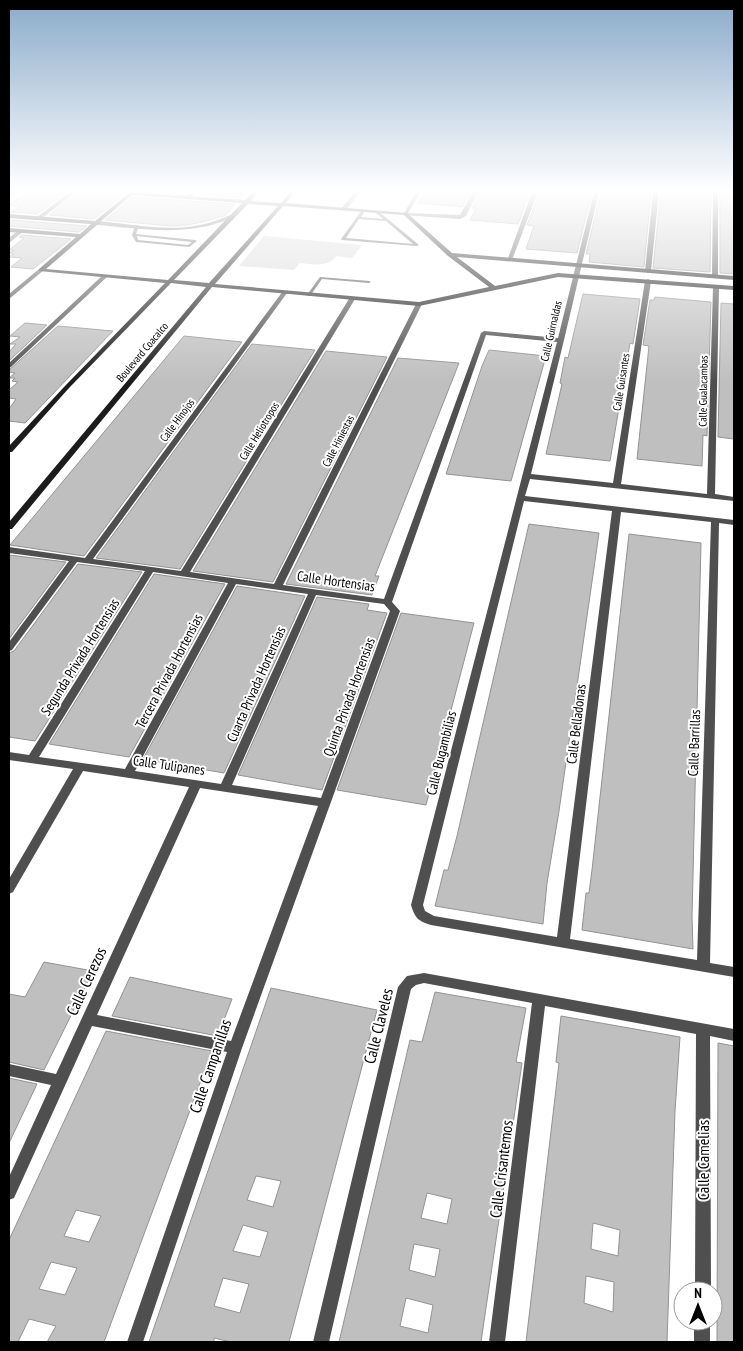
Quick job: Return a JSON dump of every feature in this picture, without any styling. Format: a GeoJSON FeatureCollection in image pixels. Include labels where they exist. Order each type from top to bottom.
{"type":"FeatureCollection","features":[{"type":"Feature","properties":{"kind":"street"},"geometry":{"type":"LineString","coordinates":[[9,297],[59,255]]}},
{"type":"Feature","properties":{"kind":"street","name":"Boulevard Coacalco"},"geometry":{"type":"LineString","coordinates":[[9,450],[195,255]]}},
{"type":"Feature","properties":{"kind":"street","name":"Boulevard Coacalco"},"geometry":{"type":"LineString","coordinates":[[9,527],[237,255]]}},
{"type":"Feature","properties":{"kind":"street"},"geometry":{"type":"LineString","coordinates":[[450,255],[494,288]]}},
{"type":"Feature","properties":{"kind":"street"},"geometry":{"type":"LineString","coordinates":[[451,255],[734,278]]}},
{"type":"Feature","properties":{"kind":"street"},"geometry":{"type":"LineString","coordinates":[[509,260],[511,255]]}},
{"type":"Feature","properties":{"kind":"street","name":"Calle Guirnaldas"},"geometry":{"type":"LineString","coordinates":[[520,498],[561,340],[580,255]]}},
{"type":"Feature","properties":{"kind":"street"},"geometry":{"type":"LineString","coordinates":[[648,271],[650,255]]}},
{"type":"Feature","properties":{"kind":"street"},"geometry":{"type":"LineString","coordinates":[[715,255],[715,276]]}},
{"type":"Feature","properties":{"kind":"street"},"geometry":{"type":"LineString","coordinates":[[41,270],[419,304],[543,276],[576,275],[734,288]]}},
{"type":"Feature","properties":{"kind":"street"},"geometry":{"type":"LineString","coordinates":[[9,366],[104,276]]}},
{"type":"Feature","properties":{"kind":"street","name":"Calle Guisantes"},"geometry":{"type":"LineString","coordinates":[[617,486],[648,281]]}},
{"type":"Feature","properties":{"kind":"street","name":"Calle Gualacambas"},"geometry":{"type":"LineString","coordinates":[[712,496],[716,287]]}},
{"type":"Feature","properties":{"kind":"street","name":"Calle Hinojos"},"geometry":{"type":"LineString","coordinates":[[87,561],[285,292]]}},
{"type":"Feature","properties":{"kind":"street","name":"Calle Heliotropos"},"geometry":{"type":"LineString","coordinates":[[184,574],[352,298]]}},
{"type":"Feature","properties":{"kind":"street","name":"Calle Hiniestas"},"geometry":{"type":"LineString","coordinates":[[277,587],[419,304]]}},
{"type":"Feature","properties":{"kind":"street","name":"Calle Hortensias"},"geometry":{"type":"LineString","coordinates":[[9,550],[387,602],[484,332],[561,340]]}},
{"type":"Feature","properties":{"kind":"street"},"geometry":{"type":"LineString","coordinates":[[526,476],[734,499]]}},
{"type":"Feature","properties":{"kind":"street"},"geometry":{"type":"LineString","coordinates":[[520,498],[734,522]]}},
{"type":"Feature","properties":{"kind":"street","name":"Calle Bugambilias"},"geometry":{"type":"LineString","coordinates":[[520,498],[417,905],[420,914],[431,920],[734,972]]}},
{"type":"Feature","properties":{"kind":"street","name":"Calle Belladonas"},"geometry":{"type":"LineString","coordinates":[[563,943],[617,508]]}},
{"type":"Feature","properties":{"kind":"street","name":"Calle Barrillas"},"geometry":{"type":"LineString","coordinates":[[703,966],[715,520]]}},
{"type":"Feature","properties":{"kind":"street"},"geometry":{"type":"LineString","coordinates":[[9,648],[76,558]]}},
{"type":"Feature","properties":{"kind":"street","name":"Segunda Privada Hortensias"},"geometry":{"type":"LineString","coordinates":[[32,759],[150,570]]}},
{"type":"Feature","properties":{"kind":"street","name":"Tercera Privada Hortensias"},"geometry":{"type":"LineString","coordinates":[[128,774],[233,581]]}},
{"type":"Feature","properties":{"kind":"street","name":"Cuarta Privada Hortensias"},"geometry":{"type":"LineString","coordinates":[[225,788],[313,592]]}},
{"type":"Feature","properties":{"kind":"street","name":"Quinta Privada Hortensias"},"geometry":{"type":"LineString","coordinates":[[325,803],[395,612],[387,602]]}},
{"type":"Feature","properties":{"kind":"street","name":"Calle Tulipanes"},"geometry":{"type":"LineString","coordinates":[[9,756],[325,803]]}},
{"type":"Feature","properties":{"kind":"street"},"geometry":{"type":"LineString","coordinates":[[9,889],[80,766]]}},
{"type":"Feature","properties":{"kind":"street","name":"Calle Cerezos"},"geometry":{"type":"LineString","coordinates":[[9,1192],[196,784]]}},
{"type":"Feature","properties":{"kind":"street","name":"Calle Campanillas"},"geometry":{"type":"LineString","coordinates":[[135,1342],[235,1048],[325,803]]}},
{"type":"Feature","properties":{"kind":"street","name":"Calle Claveles"},"geometry":{"type":"LineString","coordinates":[[321,1342],[405,987],[412,980],[424,978],[734,1035]]}},
{"type":"Feature","properties":{"kind":"street","name":"Calle Crisantemos"},"geometry":{"type":"LineString","coordinates":[[497,1342],[539,1000]]}},
{"type":"Feature","properties":{"kind":"street"},"geometry":{"type":"LineString","coordinates":[[88,1019],[235,1048]]}},
{"type":"Feature","properties":{"kind":"street","name":"Calle Camelias"},"geometry":{"type":"LineString","coordinates":[[702,1281],[703,1029]]}},
{"type":"Feature","properties":{"kind":"street"},"geometry":{"type":"LineString","coordinates":[[9,1070],[60,1081]]}},
{"type":"Feature","properties":{"kind":"lane"},"geometry":{"type":"LineString","coordinates":[[309,295],[320,278],[369,282]]}},
{"type":"Feature","properties":{"kind":"shaded area"},"geometry":{"type":"Polygon","coordinates":[[[248,255],[354,255],[352,258],[337,256],[324,264],[300,263],[294,270],[239,266],[248,255]]]}},
{"type":"Feature","properties":{"kind":"building"},"geometry":{"type":"Polygon","coordinates":[[[12,255],[51,255],[33,269],[11,267],[22,258],[9,257],[12,255]]]}},
{"type":"Feature","properties":{"kind":"building"},"geometry":{"type":"Polygon","coordinates":[[[590,255],[645,255],[644,267],[589,262],[590,255]]]}},
{"type":"Feature","properties":{"kind":"building"},"geometry":{"type":"Polygon","coordinates":[[[654,255],[710,255],[710,272],[653,268],[654,255]]]}},
{"type":"Feature","properties":{"kind":"building"},"geometry":{"type":"Polygon","coordinates":[[[720,255],[734,255],[734,274],[720,273],[720,255]]]}},
{"type":"Feature","properties":{"kind":"building"},"geometry":{"type":"Polygon","coordinates":[[[583,294],[640,299],[633,344],[630,343],[610,461],[546,454],[562,384],[560,383],[565,357],[568,358],[583,294]]]}},
{"type":"Feature","properties":{"kind":"building"},"geometry":{"type":"Polygon","coordinates":[[[655,297],[711,302],[707,436],[703,435],[702,466],[637,459],[649,346],[643,345],[650,300],[654,300],[655,297]]]}},
{"type":"Feature","properties":{"kind":"building"},"geometry":{"type":"Polygon","coordinates":[[[721,303],[734,304],[734,439],[718,437],[721,303]]]}},
{"type":"Feature","properties":{"kind":"building"},"geometry":{"type":"Polygon","coordinates":[[[25,323],[47,325],[9,361],[9,352],[16,344],[10,344],[20,337],[10,336],[25,323]]]}},
{"type":"Feature","properties":{"kind":"building"},"geometry":{"type":"Polygon","coordinates":[[[58,326],[113,331],[25,423],[9,421],[9,409],[16,399],[9,398],[9,390],[18,382],[12,381],[15,378],[9,378],[15,373],[9,372],[9,370],[58,326]]]}},
{"type":"Feature","properties":{"kind":"building"},"geometry":{"type":"Polygon","coordinates":[[[184,336],[242,342],[84,556],[10,545],[184,336]]]}},
{"type":"Feature","properties":{"kind":"building"},"geometry":{"type":"Polygon","coordinates":[[[252,344],[315,350],[180,569],[96,558],[252,344]]]}},
{"type":"Feature","properties":{"kind":"building"},"geometry":{"type":"Polygon","coordinates":[[[489,350],[546,356],[511,481],[446,474],[489,350]]]}},
{"type":"Feature","properties":{"kind":"building"},"geometry":{"type":"Polygon","coordinates":[[[326,351],[387,357],[273,582],[193,571],[326,351]]]}},
{"type":"Feature","properties":{"kind":"building"},"geometry":{"type":"Polygon","coordinates":[[[398,358],[459,363],[375,576],[379,576],[372,595],[286,584],[398,358]]]}},
{"type":"Feature","properties":{"kind":"building"},"geometry":{"type":"Polygon","coordinates":[[[529,524],[599,533],[547,883],[543,924],[435,906],[444,870],[448,870],[457,836],[529,524]]]}},
{"type":"Feature","properties":{"kind":"building"},"geometry":{"type":"Polygon","coordinates":[[[629,534],[701,543],[692,917],[693,949],[582,930],[586,893],[589,893],[592,870],[629,534]]]}},
{"type":"Feature","properties":{"kind":"building"},"geometry":{"type":"Polygon","coordinates":[[[9,555],[66,562],[9,639],[9,555]]]}},
{"type":"Feature","properties":{"kind":"building"},"geometry":{"type":"Polygon","coordinates":[[[78,564],[142,572],[35,741],[9,737],[9,653],[14,651],[78,564]]]}},
{"type":"Feature","properties":{"kind":"building"},"geometry":{"type":"Polygon","coordinates":[[[154,574],[225,584],[129,757],[49,744],[154,574]]]}},
{"type":"Feature","properties":{"kind":"building"},"geometry":{"type":"Polygon","coordinates":[[[237,586],[305,596],[224,773],[143,759],[237,586]]]}},
{"type":"Feature","properties":{"kind":"building"},"geometry":{"type":"Polygon","coordinates":[[[317,597],[369,604],[367,610],[387,613],[322,790],[238,775],[317,597]]]}},
{"type":"Feature","properties":{"kind":"building"},"geometry":{"type":"Polygon","coordinates":[[[401,613],[474,623],[426,805],[337,790],[401,613]]]}},
{"type":"Feature","properties":{"kind":"building"},"geometry":{"type":"Polygon","coordinates":[[[44,962],[93,971],[44,1070],[9,1062],[9,994],[25,997],[44,962]]]}},
{"type":"Feature","properties":{"kind":"building"},"geometry":{"type":"Polygon","coordinates":[[[130,977],[232,999],[218,1036],[112,1016],[130,977]]]}},
{"type":"Feature","properties":{"kind":"building"},"geometry":{"type":"Polygon","coordinates":[[[271,988],[377,1010],[289,1342],[231,1342],[214,1338],[214,1342],[149,1342],[271,988]],[[256,1176],[247,1200],[273,1207],[281,1181],[256,1176]],[[243,1225],[233,1251],[260,1257],[268,1232],[243,1225]],[[223,1278],[214,1306],[240,1313],[249,1284],[223,1278]]]}},
{"type":"Feature","properties":{"kind":"building"},"geometry":{"type":"Polygon","coordinates":[[[435,992],[526,1008],[516,1062],[522,1063],[481,1342],[339,1342],[410,1040],[422,1042],[435,992]],[[427,1193],[421,1218],[447,1224],[452,1199],[427,1193]],[[414,1244],[409,1270],[435,1277],[440,1249],[414,1244]],[[406,1298],[400,1326],[428,1333],[433,1305],[406,1298]]]}},
{"type":"Feature","properties":{"kind":"building"},"geometry":{"type":"Polygon","coordinates":[[[561,1016],[680,1037],[675,1111],[667,1342],[526,1342],[559,1063],[556,1062],[561,1016]],[[593,1223],[591,1249],[618,1256],[620,1230],[593,1223]],[[586,1276],[584,1303],[613,1312],[614,1282],[586,1276]]]}},
{"type":"Feature","properties":{"kind":"building"},"geometry":{"type":"Polygon","coordinates":[[[106,1031],[212,1051],[104,1342],[47,1342],[56,1326],[29,1319],[18,1342],[9,1342],[9,1240],[106,1031]],[[76,1210],[64,1236],[89,1242],[101,1216],[76,1210]],[[51,1262],[39,1289],[65,1295],[77,1268],[51,1262]]]}},
{"type":"Feature","properties":{"kind":"building"},"geometry":{"type":"Polygon","coordinates":[[[718,1043],[734,1046],[734,1342],[717,1342],[717,1331],[723,1331],[723,1281],[717,1281],[718,1043]]]}},
{"type":"Feature","properties":{"kind":"building"},"geometry":{"type":"Polygon","coordinates":[[[9,1078],[37,1084],[9,1143],[9,1078]]]}}]}
